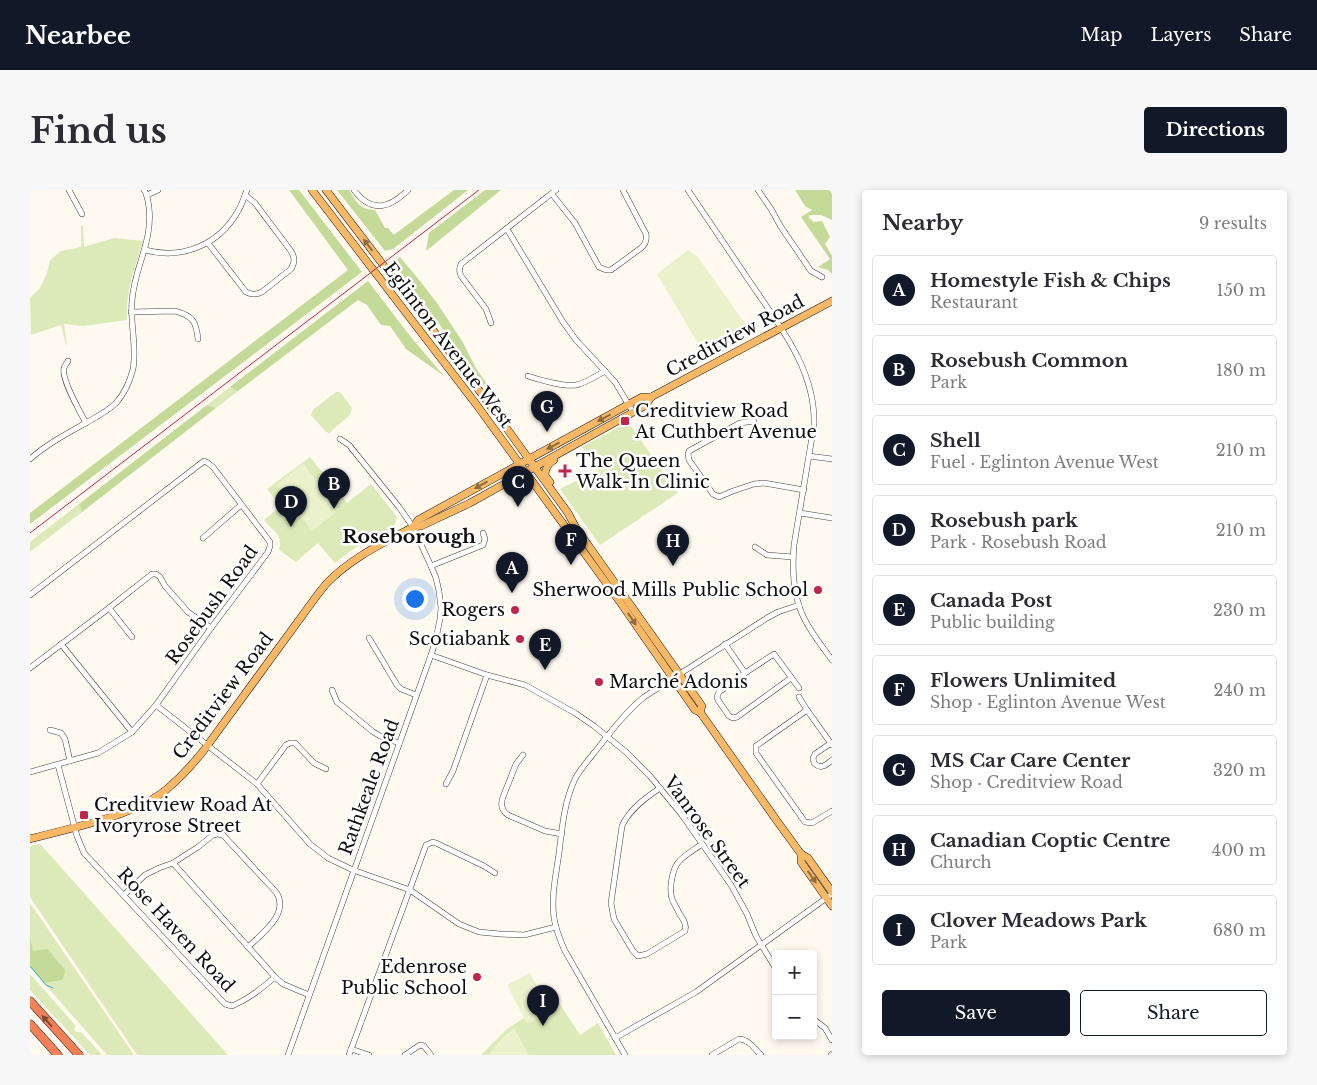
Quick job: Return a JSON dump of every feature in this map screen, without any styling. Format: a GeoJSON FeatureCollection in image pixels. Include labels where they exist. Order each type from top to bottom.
{"type":"FeatureCollection","features":[{"type":"Feature","properties":{"kind":"highway"},"geometry":{"type":"LineString","coordinates":[[30,1002],[79,1055]]}},
{"type":"Feature","properties":{"kind":"highway"},"geometry":{"type":"LineString","coordinates":[[30,1024],[58,1055]]}},
{"type":"Feature","properties":{"kind":"main road","name":"Eglinton Avenue West"},"geometry":{"type":"LineString","coordinates":[[312,190],[466,390],[620,602],[677,676]]}},
{"type":"Feature","properties":{"kind":"main road","name":"Eglinton Avenue West"},"geometry":{"type":"LineString","coordinates":[[326,190],[481,392],[568,513],[576,528],[677,676],[695,710],[700,712],[801,854],[801,862],[830,895],[832,906]]}},
{"type":"Feature","properties":{"kind":"main road","name":"Creditview Road"},"geometry":{"type":"LineString","coordinates":[[413,527],[418,520],[519,464],[631,408],[646,404],[651,397],[832,300]]}},
{"type":"Feature","properties":{"kind":"main road","name":"Creditview Road"},"geometry":{"type":"LineString","coordinates":[[30,839],[121,813],[146,803],[190,768],[310,605],[327,584],[339,573],[364,554],[413,527],[421,526],[456,510],[574,445],[631,408]]}},
{"type":"Feature","properties":{"kind":"main road"},"geometry":{"type":"LineString","coordinates":[[556,497],[557,492],[545,476],[547,467],[551,462],[569,452],[574,445]]}},
{"type":"Feature","properties":{"kind":"street"},"geometry":{"type":"LineString","coordinates":[[69,190],[82,214]]}},
{"type":"Feature","properties":{"kind":"street"},"geometry":{"type":"LineString","coordinates":[[30,459],[52,442],[105,412],[125,390],[133,368],[131,312],[134,284],[145,250],[150,223],[146,193],[158,190]]}},
{"type":"Feature","properties":{"kind":"street"},"geometry":{"type":"LineString","coordinates":[[354,190],[368,204],[381,206],[396,200],[408,190]]}},
{"type":"Feature","properties":{"kind":"street"},"geometry":{"type":"LineString","coordinates":[[491,323],[486,309],[461,276],[459,271],[462,264],[554,192],[575,223],[599,267],[611,270],[645,245],[646,241],[646,234],[623,190]]}},
{"type":"Feature","properties":{"kind":"street"},"geometry":{"type":"LineString","coordinates":[[688,190],[781,328],[803,368],[813,400],[814,425],[793,557],[796,594],[804,619],[832,660]]}},
{"type":"Feature","properties":{"kind":"street"},"geometry":{"type":"LineString","coordinates":[[758,190],[780,227],[811,271],[822,278]]}},
{"type":"Feature","properties":{"kind":"street"},"geometry":{"type":"LineString","coordinates":[[145,250],[159,253],[180,253],[208,243],[221,232],[238,212],[248,192]]}},
{"type":"Feature","properties":{"kind":"street"},"geometry":{"type":"LineString","coordinates":[[208,243],[246,292],[252,295],[262,292],[291,269],[294,265],[291,251],[248,192]]}},
{"type":"Feature","properties":{"kind":"street"},"geometry":{"type":"LineString","coordinates":[[507,229],[562,322],[615,382],[631,408]]}},
{"type":"Feature","properties":{"kind":"street"},"geometry":{"type":"LineString","coordinates":[[131,312],[175,311],[182,313],[196,324],[198,339]]}},
{"type":"Feature","properties":{"kind":"street"},"geometry":{"type":"LineString","coordinates":[[68,361],[64,368],[65,379],[86,423]]}},
{"type":"Feature","properties":{"kind":"street"},"geometry":{"type":"LineString","coordinates":[[528,376],[539,380],[572,385],[582,383],[605,371]]}},
{"type":"Feature","properties":{"kind":"street"},"geometry":{"type":"LineString","coordinates":[[754,421],[740,423],[689,451],[689,460],[713,494],[719,497],[742,487],[764,483],[804,490]]}},
{"type":"Feature","properties":{"kind":"street","name":"Rathkeale Road"},"geometry":{"type":"LineString","coordinates":[[288,1055],[431,655],[441,608],[436,578],[413,527],[349,445],[340,439]]}},
{"type":"Feature","properties":{"kind":"street"},"geometry":{"type":"LineString","coordinates":[[810,456],[832,460]]}},
{"type":"Feature","properties":{"kind":"street","name":"Rosebush Road"},"geometry":{"type":"LineString","coordinates":[[30,595],[204,461],[213,467],[270,542],[268,552],[156,705],[132,732],[98,753],[30,772]]}},
{"type":"Feature","properties":{"kind":"street"},"geometry":{"type":"LineString","coordinates":[[203,538],[241,505]]}},
{"type":"Feature","properties":{"kind":"street"},"geometry":{"type":"LineString","coordinates":[[800,513],[832,518]]}},
{"type":"Feature","properties":{"kind":"street"},"geometry":{"type":"LineString","coordinates":[[431,566],[483,545],[485,538],[482,533]]}},
{"type":"Feature","properties":{"kind":"street"},"geometry":{"type":"LineString","coordinates":[[754,547],[767,555],[793,557]]}},
{"type":"Feature","properties":{"kind":"street"},"geometry":{"type":"LineString","coordinates":[[30,668],[152,574],[160,577],[164,586],[183,608],[211,628]]}},
{"type":"Feature","properties":{"kind":"street"},"geometry":{"type":"LineString","coordinates":[[625,1055],[565,951],[556,927],[553,900],[566,806],[573,784],[581,769],[633,706],[725,644],[778,612],[799,605]]}},
{"type":"Feature","properties":{"kind":"street"},"geometry":{"type":"LineString","coordinates":[[109,608],[132,637]]}},
{"type":"Feature","properties":{"kind":"street"},"geometry":{"type":"LineString","coordinates":[[369,638],[397,685],[401,689],[416,695]]}},
{"type":"Feature","properties":{"kind":"street"},"geometry":{"type":"LineString","coordinates":[[61,644],[132,732]]}},
{"type":"Feature","properties":{"kind":"street"},"geometry":{"type":"LineString","coordinates":[[725,644],[745,674]]}},
{"type":"Feature","properties":{"kind":"street"},"geometry":{"type":"LineString","coordinates":[[791,678],[737,717],[729,716],[717,697],[719,692],[774,654],[799,688]]}},
{"type":"Feature","properties":{"kind":"street","name":"Vanrose Street"},"geometry":{"type":"LineString","coordinates":[[431,655],[488,675],[525,685],[574,713],[626,752],[650,776],[682,815],[731,885],[761,945],[772,963]]}},
{"type":"Feature","properties":{"kind":"street"},"geometry":{"type":"LineString","coordinates":[[446,784],[453,771],[488,675]]}},
{"type":"Feature","properties":{"kind":"street"},"geometry":{"type":"LineString","coordinates":[[332,690],[337,702],[372,732],[399,743]]}},
{"type":"Feature","properties":{"kind":"street"},"geometry":{"type":"LineString","coordinates":[[799,697],[832,744],[815,754],[812,758],[814,764],[823,767],[832,760]]}},
{"type":"Feature","properties":{"kind":"street"},"geometry":{"type":"LineString","coordinates":[[156,705],[257,784],[310,844],[328,858],[353,870],[410,890],[459,924],[479,932],[524,935],[556,927]]}},
{"type":"Feature","properties":{"kind":"street"},"geometry":{"type":"LineString","coordinates":[[807,710],[756,746],[756,753],[806,822],[812,824],[832,811]]}},
{"type":"Feature","properties":{"kind":"street"},"geometry":{"type":"LineString","coordinates":[[50,730],[61,733],[65,739],[70,761]]}},
{"type":"Feature","properties":{"kind":"street"},"geometry":{"type":"LineString","coordinates":[[257,784],[286,745],[290,743],[295,743],[314,763],[326,769]]}},
{"type":"Feature","properties":{"kind":"street"},"geometry":{"type":"LineString","coordinates":[[522,754],[501,802],[504,812],[545,831],[562,834]]}},
{"type":"Feature","properties":{"kind":"street","name":"Rose Haven Road"},"geometry":{"type":"LineString","coordinates":[[58,765],[71,817],[84,853],[225,1004],[232,1006],[238,1004],[255,994],[275,977]]}},
{"type":"Feature","properties":{"kind":"street"},"geometry":{"type":"LineString","coordinates":[[660,788],[630,812],[622,826],[611,903],[614,919],[638,956],[647,954],[685,931],[685,922],[671,896],[672,879],[678,862],[702,844]]}},
{"type":"Feature","properties":{"kind":"street"},"geometry":{"type":"LineString","coordinates":[[124,895],[145,875],[173,863],[213,835],[223,834],[279,897],[279,911],[274,920],[249,946]]}},
{"type":"Feature","properties":{"kind":"street"},"geometry":{"type":"LineString","coordinates":[[369,1055],[350,1052],[426,845],[433,842],[495,873]]}},
{"type":"Feature","properties":{"kind":"street"},"geometry":{"type":"LineString","coordinates":[[173,863],[282,984],[310,995]]}},
{"type":"Feature","properties":{"kind":"street"},"geometry":{"type":"LineString","coordinates":[[616,1038],[696,992],[830,895]]}},
{"type":"Feature","properties":{"kind":"street"},"geometry":{"type":"LineString","coordinates":[[817,1022],[825,1028],[832,1040]]}},
{"type":"Feature","properties":{"kind":"street"},"geometry":{"type":"LineString","coordinates":[[712,1055],[743,1039],[761,1055]]}},
{"type":"Feature","properties":{"kind":"street"},"geometry":{"type":"LineString","coordinates":[[405,1055],[420,1044],[432,1055]]}},
{"type":"Feature","properties":{"kind":"green space"},"geometry":{"type":"Polygon","coordinates":[[[289,190],[299,190],[362,272],[30,524],[30,513],[348,270],[289,190]]]}},
{"type":"Feature","properties":{"kind":"green space"},"geometry":{"type":"Polygon","coordinates":[[[337,190],[349,190],[362,207],[375,210],[385,228],[388,228],[395,234],[454,190],[468,190],[393,249],[385,251],[337,190]]]}},
{"type":"Feature","properties":{"kind":"green space"},"geometry":{"type":"Polygon","coordinates":[[[485,190],[501,190],[426,251],[429,233],[485,190]]]}},
{"type":"Feature","properties":{"kind":"green space"},"geometry":{"type":"Polygon","coordinates":[[[795,190],[832,190],[832,220],[821,215],[809,215],[809,218],[814,222],[822,221],[830,237],[825,244],[832,256],[832,274],[828,270],[818,267],[830,259],[801,217],[812,210],[805,206],[795,190]]]}},
{"type":"Feature","properties":{"kind":"green space"},"geometry":{"type":"Polygon","coordinates":[[[83,225],[84,247],[114,238],[143,241],[129,290],[127,320],[83,326],[64,324],[67,345],[61,325],[31,335],[30,298],[40,288],[47,273],[50,260],[61,251],[81,247],[81,226],[83,225]]]}},
{"type":"Feature","properties":{"kind":"green space"},"geometry":{"type":"Polygon","coordinates":[[[688,250],[697,256],[751,332],[706,357],[657,274],[688,250]]]}},
{"type":"Feature","properties":{"kind":"green space"},"geometry":{"type":"Polygon","coordinates":[[[400,257],[437,303],[462,341],[477,370],[501,403],[498,404],[393,263],[400,257]]]}},
{"type":"Feature","properties":{"kind":"green space"},"geometry":{"type":"Polygon","coordinates":[[[368,281],[410,336],[444,376],[406,349],[390,326],[381,325],[367,305],[358,300],[238,391],[230,387],[368,281]]]}},
{"type":"Feature","properties":{"kind":"green space"},"geometry":{"type":"Polygon","coordinates":[[[230,387],[238,391],[216,408],[207,405],[230,387]]]}},
{"type":"Feature","properties":{"kind":"green space"},"geometry":{"type":"Polygon","coordinates":[[[336,392],[340,392],[352,408],[350,415],[329,433],[311,415],[313,410],[336,392]]]}},
{"type":"Feature","properties":{"kind":"green space"},"geometry":{"type":"Polygon","coordinates":[[[207,405],[216,408],[82,512],[79,504],[207,405]]]}},
{"type":"Feature","properties":{"kind":"green space"},"geometry":{"type":"Polygon","coordinates":[[[628,422],[678,493],[600,545],[560,489],[598,470],[582,447],[628,422]]]}},
{"type":"Feature","properties":{"kind":"green space"},"geometry":{"type":"Polygon","coordinates":[[[310,457],[347,503],[371,484],[397,517],[394,527],[353,549],[335,563],[318,543],[296,562],[279,550],[279,536],[264,520],[281,506],[267,489],[310,457]]]}},
{"type":"Feature","properties":{"kind":"green space"},"geometry":{"type":"Polygon","coordinates":[[[303,463],[339,510],[312,531],[276,485],[303,463]]]}},
{"type":"Feature","properties":{"kind":"green space"},"geometry":{"type":"Polygon","coordinates":[[[79,504],[82,512],[30,552],[30,542],[79,504]]]}},
{"type":"Feature","properties":{"kind":"green space"},"geometry":{"type":"Polygon","coordinates":[[[40,844],[228,1055],[137,1055],[30,897],[30,846],[40,844]]]}},
{"type":"Feature","properties":{"kind":"green space"},"geometry":{"type":"Polygon","coordinates":[[[30,903],[134,1055],[107,1055],[44,983],[63,980],[33,951],[30,936],[30,903]]]}},
{"type":"Feature","properties":{"kind":"green space"},"geometry":{"type":"Polygon","coordinates":[[[30,936],[33,951],[47,949],[65,970],[63,980],[44,983],[30,967],[30,936]]]}},
{"type":"Feature","properties":{"kind":"green space"},"geometry":{"type":"Polygon","coordinates":[[[530,973],[550,1011],[527,1024],[507,985],[530,973]]]}},
{"type":"Feature","properties":{"kind":"green space"},"geometry":{"type":"Polygon","coordinates":[[[30,974],[76,1026],[74,1029],[76,1032],[81,1032],[102,1055],[90,1055],[30,990],[30,974]]]}},
{"type":"Feature","properties":{"kind":"green space"},"geometry":{"type":"Polygon","coordinates":[[[556,998],[580,1035],[598,1023],[616,1055],[481,1055],[507,1029],[556,998]]]}},
{"type":"Feature","properties":{"kind":"green space"},"geometry":{"type":"Polygon","coordinates":[[[514,1028],[529,1055],[489,1055],[500,1040],[514,1028]]]}},
{"type":"Feature","properties":{"kind":"waterway"},"geometry":{"type":"LineString","coordinates":[[30,966],[46,985],[53,988]]}},
{"type":"Feature","properties":{"kind":"railway"},"geometry":{"type":"LineString","coordinates":[[30,533],[479,190]]}},
{"type":"Feature","properties":{"kind":"place","name":"Creditview Road At Cuthbert Avenue"},"geometry":{"type":"Point","coordinates":[625,421]}},
{"type":"Feature","properties":{"kind":"place","name":"MS Car Care Center"},"geometry":{"type":"Point","coordinates":[547,432]}},
{"type":"Feature","properties":{"kind":"place","name":"The Queen Walk-In Clinic"},"geometry":{"type":"Point","coordinates":[565,471]}},
{"type":"Feature","properties":{"kind":"place","name":"Shell"},"geometry":{"type":"Point","coordinates":[518,507]}},
{"type":"Feature","properties":{"kind":"place","name":"Rosebush Common"},"geometry":{"type":"Point","coordinates":[334,509]}},
{"type":"Feature","properties":{"kind":"place","name":"Rosebush park"},"geometry":{"type":"Point","coordinates":[291,527]}},
{"type":"Feature","properties":{"kind":"place","name":"Flowers Unlimited"},"geometry":{"type":"Point","coordinates":[571,565]}},
{"type":"Feature","properties":{"kind":"place","name":"Canadian Coptic Centre"},"geometry":{"type":"Point","coordinates":[673,566]}},
{"type":"Feature","properties":{"kind":"place","name":"Sherwood Mills Public School"},"geometry":{"type":"Point","coordinates":[818,590]}},
{"type":"Feature","properties":{"kind":"place","name":"Homestyle Fish & Chips"},"geometry":{"type":"Point","coordinates":[512,593]}},
{"type":"Feature","properties":{"kind":"place","name":"Rogers"},"geometry":{"type":"Point","coordinates":[515,610]}},
{"type":"Feature","properties":{"kind":"place","name":"Scotiabank"},"geometry":{"type":"Point","coordinates":[520,639]}},
{"type":"Feature","properties":{"kind":"place","name":"Canada Post"},"geometry":{"type":"Point","coordinates":[545,670]}},
{"type":"Feature","properties":{"kind":"place","name":"Marché Adonis"},"geometry":{"type":"Point","coordinates":[599,682]}},
{"type":"Feature","properties":{"kind":"place","name":"Creditview Road At Ivoryrose Street"},"geometry":{"type":"Point","coordinates":[84,815]}},
{"type":"Feature","properties":{"kind":"place","name":"Edenrose Public School"},"geometry":{"type":"Point","coordinates":[477,977]}},
{"type":"Feature","properties":{"kind":"place","name":"Clover Meadows Park"},"geometry":{"type":"Point","coordinates":[543,1026]}},
{"type":"Feature","properties":{"kind":"district","name":"Roseborough"},"geometry":{"type":"Point","coordinates":[409,536]}}]}
